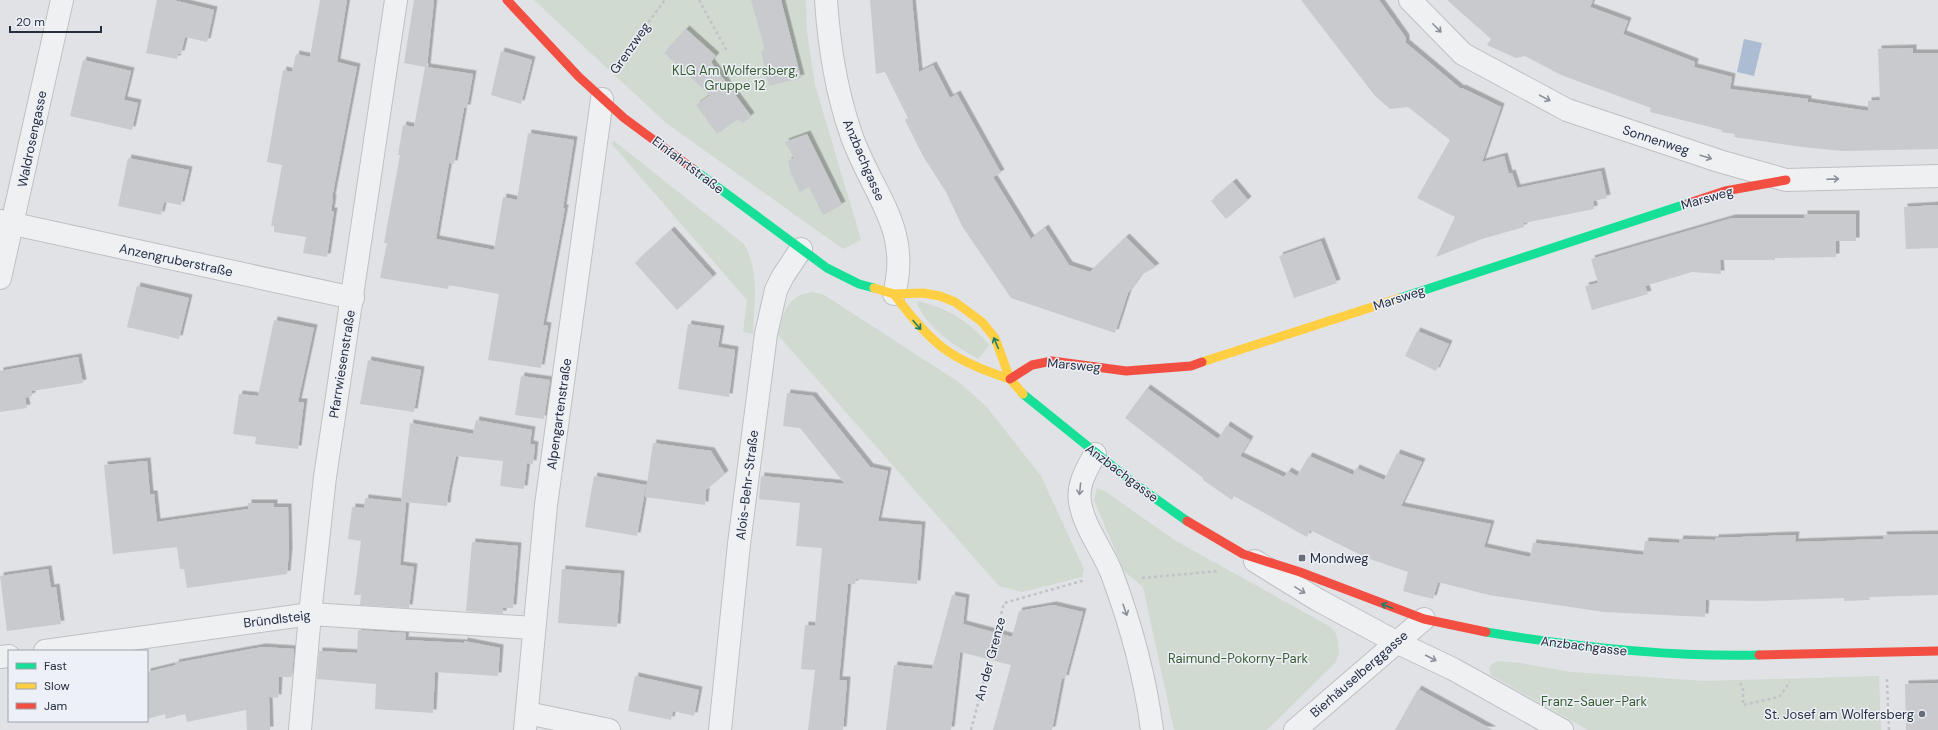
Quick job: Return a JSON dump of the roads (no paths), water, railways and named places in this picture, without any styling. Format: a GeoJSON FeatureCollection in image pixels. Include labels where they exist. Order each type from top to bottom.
{"type":"FeatureCollection","features":[{"type":"Feature","properties":{"kind":"street","name":"Waldrosengasse"},"geometry":{"type":"LineString","coordinates":[[0,278],[6,223],[62,0]]}},
{"type":"Feature","properties":{"kind":"street","name":"Pfarrwiesenstraße"},"geometry":{"type":"LineString","coordinates":[[300,730],[310,614],[325,477],[353,298],[396,0]]}},
{"type":"Feature","properties":{"kind":"street","name":"Einfahrtstraße"},"geometry":{"type":"LineString","coordinates":[[507,0],[602,99],[624,118],[800,249],[841,276],[859,284],[894,294]]}},
{"type":"Feature","properties":{"kind":"street","name":"Anzbachgasse"},"geometry":{"type":"LineString","coordinates":[[826,0],[830,44],[847,121],[860,158],[895,231],[900,264],[894,294],[909,315],[934,343],[949,354],[969,365],[1010,380],[1034,403],[1095,454],[1180,517],[1318,600],[1396,642]]}},
{"type":"Feature","properties":{"kind":"street","name":"Sonnenweg"},"geometry":{"type":"LineString","coordinates":[[1410,0],[1463,54],[1567,110],[1719,161],[1786,180],[1938,176]]}},
{"type":"Feature","properties":{"kind":"street","name":"Alpengartenstraße"},"geometry":{"type":"LineString","coordinates":[[526,721],[546,505],[602,99]]}},
{"type":"Feature","properties":{"kind":"street","name":"Marsweg"},"geometry":{"type":"LineString","coordinates":[[1010,380],[1032,365],[1052,361],[1126,371],[1191,366],[1725,191],[1786,180]]}},
{"type":"Feature","properties":{"kind":"street","name":"Anzengruberstraße"},"geometry":{"type":"LineString","coordinates":[[6,223],[353,298]]}},
{"type":"Feature","properties":{"kind":"street","name":"Alois-Behr-Straße"},"geometry":{"type":"LineString","coordinates":[[720,730],[740,544],[766,334],[776,290],[800,249]]}},
{"type":"Feature","properties":{"kind":"street","name":"Anzbachgasse"},"geometry":{"type":"LineString","coordinates":[[894,294],[923,293],[940,296],[968,311],[982,322],[995,338],[1010,380]]}},
{"type":"Feature","properties":{"kind":"street"},"geometry":{"type":"LineString","coordinates":[[1095,454],[1083,475],[1080,488],[1080,501],[1083,514],[1111,573],[1133,635],[1140,662],[1152,730]]}},
{"type":"Feature","properties":{"kind":"street","name":"Anzbachgasse"},"geometry":{"type":"LineString","coordinates":[[1243,554],[1300,572],[1424,619],[1494,633],[1601,649],[1726,656],[1887,654],[1938,651]]}},
{"type":"Feature","properties":{"kind":"street","name":"Bründlsteig"},"geometry":{"type":"LineString","coordinates":[[52,650],[310,614],[534,628]]}},
{"type":"Feature","properties":{"kind":"street","name":"Bierhäuselberggasse"},"geometry":{"type":"LineString","coordinates":[[1295,730],[1424,619]]}},
{"type":"Feature","properties":{"kind":"street"},"geometry":{"type":"LineString","coordinates":[[1396,642],[1453,669],[1562,730]]}},
{"type":"Feature","properties":{"kind":"street"},"geometry":{"type":"LineString","coordinates":[[526,721],[609,730]]}},
{"type":"Feature","properties":{"kind":"water"},"geometry":{"type":"Polygon","coordinates":[[[1744,39],[1762,43],[1754,76],[1737,72],[1744,39]]]}},
{"type":"Feature","properties":{"kind":"place","name":"Mondweg"},"geometry":{"type":"Point","coordinates":[1302,558]}},
{"type":"Feature","properties":{"kind":"place","name":"St. Josef am Wolfersberg"},"geometry":{"type":"Point","coordinates":[1922,714]}},
{"type":"Feature","properties":{"kind":"park label","name":"KLG Am Wolfersberg, Gruppe 12"},"geometry":{"type":"Point","coordinates":[735,78]}},
{"type":"Feature","properties":{"kind":"park label","name":"Raimund-Pokorny-Park"},"geometry":{"type":"Point","coordinates":[1238,658]}},
{"type":"Feature","properties":{"kind":"park label","name":"Franz-Sauer-Park"},"geometry":{"type":"Point","coordinates":[1594,701]}}]}
